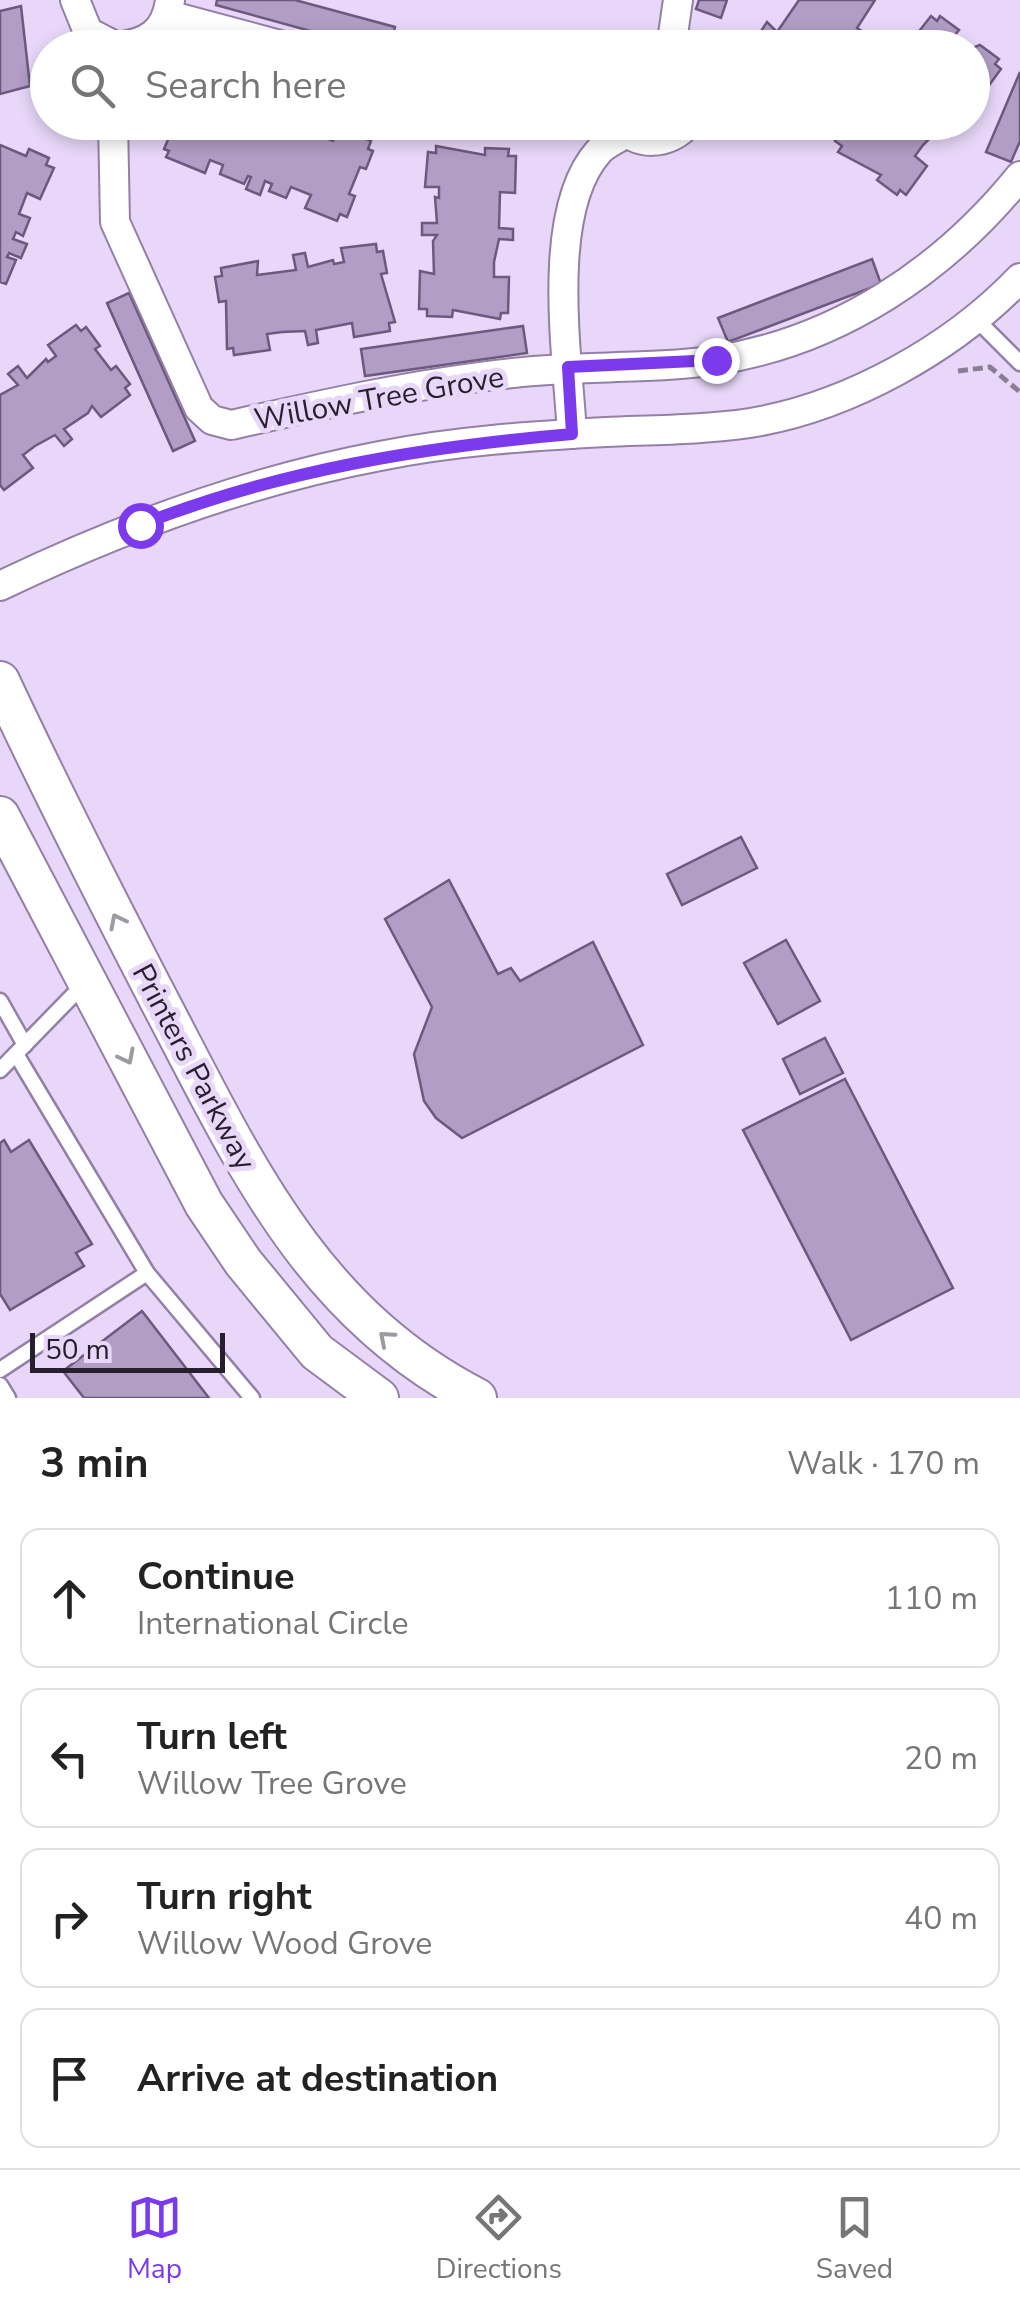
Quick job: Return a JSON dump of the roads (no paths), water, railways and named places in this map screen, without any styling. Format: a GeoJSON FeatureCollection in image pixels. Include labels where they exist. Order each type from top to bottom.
{"type":"FeatureCollection","features":[{"type":"Feature","properties":{"kind":"main road","name":"Printers Parkway"},"geometry":{"type":"LineString","coordinates":[[0,682],[76,840],[262,1196],[320,1274],[360,1317],[398,1349],[469,1396]]}},
{"type":"Feature","properties":{"kind":"main road","name":"Printers Parkway"},"geometry":{"type":"LineString","coordinates":[[0,816],[204,1204],[243,1262],[317,1352],[379,1398]]}},
{"type":"Feature","properties":{"kind":"main road","name":"Printers Parkway"},"geometry":{"type":"LineString","coordinates":[[317,1352],[336,1398]]}},
{"type":"Feature","properties":{"kind":"street"},"geometry":{"type":"LineString","coordinates":[[75,0],[87,30]]}},
{"type":"Feature","properties":{"kind":"street"},"geometry":{"type":"LineString","coordinates":[[674,30],[678,0]]}},
{"type":"Feature","properties":{"kind":"street"},"geometry":{"type":"LineString","coordinates":[[155,30],[169,8],[236,30]]}},
{"type":"Feature","properties":{"kind":"street","name":"Willow Tree Grove"},"geometry":{"type":"LineString","coordinates":[[113,140],[115,222],[200,408],[212,420],[231,425],[440,381],[568,367],[716,360],[789,342],[899,290],[936,263],[1020,176]]}},
{"type":"Feature","properties":{"kind":"street"},"geometry":{"type":"LineString","coordinates":[[572,434],[566,243],[571,213],[599,151],[609,140]]}},
{"type":"Feature","properties":{"kind":"street"},"geometry":{"type":"LineString","coordinates":[[0,586],[183,508],[312,470],[454,444],[720,426],[785,415],[889,373],[977,320],[1020,278]]}},
{"type":"Feature","properties":{"kind":"lane"},"geometry":{"type":"LineString","coordinates":[[977,320],[1020,363]]}},
{"type":"Feature","properties":{"kind":"lane"},"geometry":{"type":"LineString","coordinates":[[0,1070],[88,980]]}},
{"type":"Feature","properties":{"kind":"lane"},"geometry":{"type":"LineString","coordinates":[[0,1001],[20,1049],[146,1273],[252,1398]]}},
{"type":"Feature","properties":{"kind":"lane"},"geometry":{"type":"LineString","coordinates":[[0,1370],[146,1273]]}},
{"type":"Feature","properties":{"kind":"lane"},"geometry":{"type":"LineString","coordinates":[[0,1385],[8,1398]]}}]}
